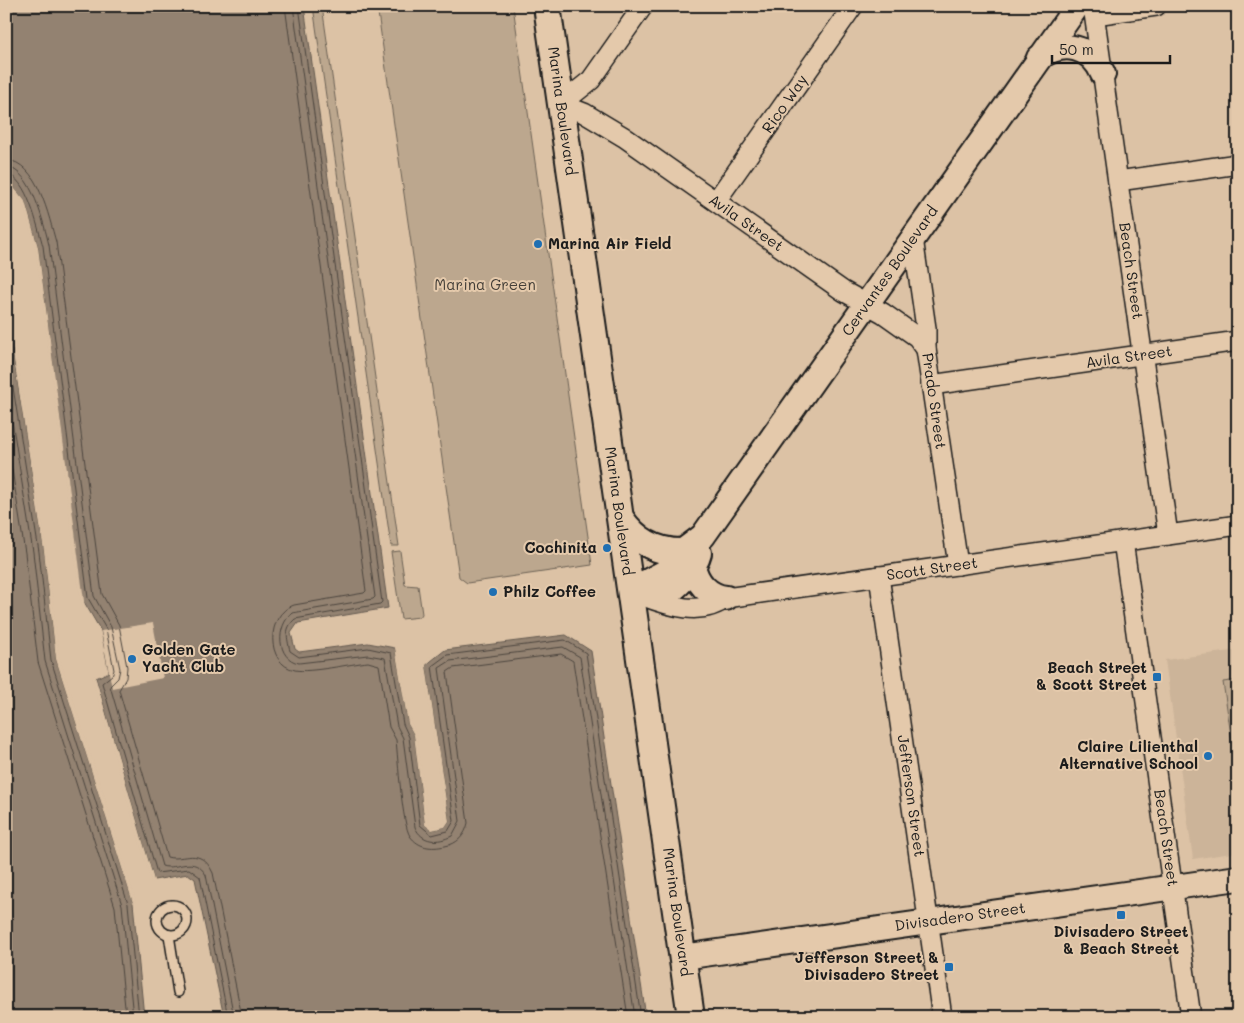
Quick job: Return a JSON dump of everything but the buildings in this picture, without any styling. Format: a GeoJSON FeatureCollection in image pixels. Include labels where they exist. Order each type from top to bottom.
{"type":"FeatureCollection","features":[{"type":"Feature","properties":{"kind":"main road","name":"Marina Boulevard"},"geometry":{"type":"LineString","coordinates":[[547,6],[692,1017]]}},
{"type":"Feature","properties":{"kind":"main road"},"geometry":{"type":"LineString","coordinates":[[621,519],[635,536],[651,547],[667,552],[693,551]]}},
{"type":"Feature","properties":{"kind":"street"},"geometry":{"type":"LineString","coordinates":[[561,104],[591,80],[643,6]]}},
{"type":"Feature","properties":{"kind":"street","name":"Rico Way"},"geometry":{"type":"LineString","coordinates":[[716,201],[853,6]]}},
{"type":"Feature","properties":{"kind":"street"},"geometry":{"type":"LineString","coordinates":[[1088,9],[1156,6]]}},
{"type":"Feature","properties":{"kind":"street","name":"Cervantes Boulevard"},"geometry":{"type":"LineString","coordinates":[[630,590],[663,593],[670,591],[693,551],[1039,58],[1088,9]]}},
{"type":"Feature","properties":{"kind":"street","name":"Beach Street"},"geometry":{"type":"LineString","coordinates":[[1088,9],[1103,74],[1168,535]]}},
{"type":"Feature","properties":{"kind":"street"},"geometry":{"type":"LineString","coordinates":[[1039,58],[1056,48],[1067,46],[1077,48],[1092,56],[1103,74]]}},
{"type":"Feature","properties":{"kind":"street","name":"Avila Street"},"geometry":{"type":"LineString","coordinates":[[561,104],[610,128],[846,294],[866,304],[917,337],[926,349]]}},
{"type":"Feature","properties":{"kind":"street"},"geometry":{"type":"LineString","coordinates":[[1118,181],[1238,164]]}},
{"type":"Feature","properties":{"kind":"street","name":"Prado Street"},"geometry":{"type":"LineString","coordinates":[[913,238],[926,328],[926,349],[958,565]]}},
{"type":"Feature","properties":{"kind":"street","name":"Avila Street"},"geometry":{"type":"LineString","coordinates":[[931,385],[1238,341]]}},
{"type":"Feature","properties":{"kind":"street","name":"Scott Street"},"geometry":{"type":"LineString","coordinates":[[630,590],[654,600],[680,607],[712,606],[726,598],[1238,525]]}},
{"type":"Feature","properties":{"kind":"street","name":"Beach Street"},"geometry":{"type":"LineString","coordinates":[[1123,541],[1191,1017]]}},
{"type":"Feature","properties":{"kind":"street"},"geometry":{"type":"LineString","coordinates":[[693,551],[698,580],[707,591],[726,598]]}},
{"type":"Feature","properties":{"kind":"street","name":"Jefferson Street"},"geometry":{"type":"LineString","coordinates":[[879,576],[942,1017]]}},
{"type":"Feature","properties":{"kind":"street","name":"Divisadero Street"},"geometry":{"type":"LineString","coordinates":[[683,957],[1238,878]]}},
{"type":"Feature","properties":{"kind":"lane"},"geometry":{"type":"LineString","coordinates":[[170,936],[178,992]]}},
{"type":"Feature","properties":{"kind":"shaded area","name":"Claire Lilienthal Alternative School"},"geometry":{"type":"Polygon","coordinates":[[[1238,650],[1238,852],[1193,859],[1165,660],[1238,650]]]}},
{"type":"Feature","properties":{"kind":"green space"},"geometry":{"type":"Polygon","coordinates":[[[313,6],[322,6],[399,546],[391,546],[313,6]]]}},
{"type":"Feature","properties":{"kind":"green space","name":"Marina Green"},"geometry":{"type":"Polygon","coordinates":[[[377,6],[513,6],[592,565],[467,583],[459,577],[377,6]]]}},
{"type":"Feature","properties":{"kind":"green space"},"geometry":{"type":"Polygon","coordinates":[[[400,551],[405,585],[418,586],[422,614],[420,617],[401,619],[391,552],[400,551]]]}},
{"type":"Feature","properties":{"kind":"green space"},"geometry":{"type":"Polygon","coordinates":[[[1238,680],[1238,741],[1232,742],[1223,682],[1238,680]]]}},
{"type":"Feature","properties":{"kind":"water"},"geometry":{"type":"Polygon","coordinates":[[[6,6],[304,6],[388,608],[298,623],[291,633],[295,649],[299,652],[368,643],[395,648],[408,724],[414,735],[425,825],[432,830],[445,827],[449,821],[426,665],[445,650],[566,635],[591,651],[646,1017],[224,1017],[195,879],[188,874],[154,880],[96,678],[109,672],[101,631],[83,600],[38,247],[25,201],[6,178],[6,6]]]}},
{"type":"Feature","properties":{"kind":"water"},"geometry":{"type":"Polygon","coordinates":[[[6,310],[44,551],[56,659],[133,903],[144,1017],[6,1017],[6,310]]]}},
{"type":"Feature","properties":{"kind":"pier"},"geometry":{"type":"Polygon","coordinates":[[[6,178],[25,201],[38,247],[85,608],[81,600],[36,247],[23,202],[6,178]]]}},
{"type":"Feature","properties":{"kind":"pier"},"geometry":{"type":"Polygon","coordinates":[[[6,308],[9,310],[46,551],[59,659],[103,795],[135,901],[133,903],[56,659],[44,551],[6,308]]]}},
{"type":"Feature","properties":{"kind":"pier"},"geometry":{"type":"Polygon","coordinates":[[[153,623],[163,678],[112,688],[101,631],[153,623]]]}},
{"type":"Feature","properties":{"kind":"pier"},"geometry":{"type":"Polygon","coordinates":[[[397,647],[410,723],[416,735],[428,823],[432,827],[444,825],[446,821],[424,665],[430,657],[432,659],[426,665],[449,821],[445,827],[432,830],[425,825],[414,735],[408,724],[395,648],[397,647]]]}},
{"type":"Feature","properties":{"kind":"pier"},"geometry":{"type":"Polygon","coordinates":[[[95,676],[154,880],[152,882],[93,679],[95,676]]]}},
{"type":"Feature","properties":{"kind":"place","name":"Marina Air Field"},"geometry":{"type":"Point","coordinates":[538,244]}},
{"type":"Feature","properties":{"kind":"place","name":"Cochinita"},"geometry":{"type":"Point","coordinates":[607,548]}},
{"type":"Feature","properties":{"kind":"place","name":"Philz Coffee"},"geometry":{"type":"Point","coordinates":[493,592]}},
{"type":"Feature","properties":{"kind":"place","name":"Golden Gate Yacht Club"},"geometry":{"type":"Point","coordinates":[132,659]}},
{"type":"Feature","properties":{"kind":"place","name":"Beach Street & Scott Street"},"geometry":{"type":"Point","coordinates":[1157,677]}},
{"type":"Feature","properties":{"kind":"place","name":"Claire Lilienthal Alternative School"},"geometry":{"type":"Point","coordinates":[1208,756]}},
{"type":"Feature","properties":{"kind":"place","name":"Divisadero Street & Beach Street"},"geometry":{"type":"Point","coordinates":[1121,915]}},
{"type":"Feature","properties":{"kind":"place","name":"Jefferson Street & Divisadero Street"},"geometry":{"type":"Point","coordinates":[949,967]}}]}
